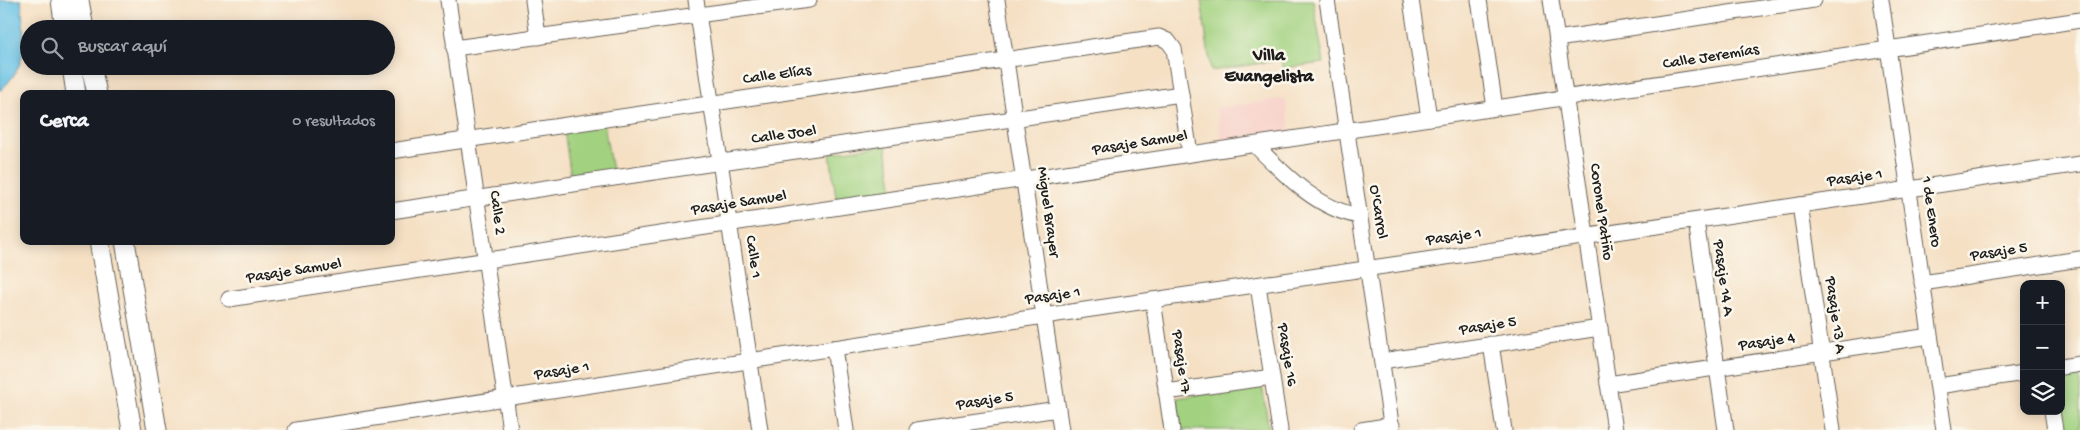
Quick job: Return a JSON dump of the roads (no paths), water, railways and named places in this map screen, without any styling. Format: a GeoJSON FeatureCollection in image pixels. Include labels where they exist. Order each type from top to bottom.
{"type":"FeatureCollection","features":[{"type":"Feature","properties":{"kind":"street"},"geometry":{"type":"LineString","coordinates":[[61,0],[64,20]]}},
{"type":"Feature","properties":{"kind":"street"},"geometry":{"type":"LineString","coordinates":[[79,0],[82,20]]}},
{"type":"Feature","properties":{"kind":"street","name":"Calle 2"},"geometry":{"type":"LineString","coordinates":[[448,0],[510,430]]}},
{"type":"Feature","properties":{"kind":"street"},"geometry":{"type":"LineString","coordinates":[[533,0],[538,37]]}},
{"type":"Feature","properties":{"kind":"street","name":"Calle 1"},"geometry":{"type":"LineString","coordinates":[[696,0],[760,430]]}},
{"type":"Feature","properties":{"kind":"street"},"geometry":{"type":"LineString","coordinates":[[454,48],[809,0]]}},
{"type":"Feature","properties":{"kind":"street","name":"Miguel Brayer"},"geometry":{"type":"LineString","coordinates":[[997,0],[1061,430]]}},
{"type":"Feature","properties":{"kind":"street","name":"O'Carrol"},"geometry":{"type":"LineString","coordinates":[[1327,0],[1392,428]]}},
{"type":"Feature","properties":{"kind":"street"},"geometry":{"type":"LineString","coordinates":[[1411,0],[1429,118]]}},
{"type":"Feature","properties":{"kind":"street"},"geometry":{"type":"LineString","coordinates":[[1479,0],[1494,108]]}},
{"type":"Feature","properties":{"kind":"street","name":"Coronel Patiño"},"geometry":{"type":"LineString","coordinates":[[1551,0],[1615,430]]}},
{"type":"Feature","properties":{"kind":"street"},"geometry":{"type":"LineString","coordinates":[[1557,38],[1814,0]]}},
{"type":"Feature","properties":{"kind":"street","name":"1 de Enero"},"geometry":{"type":"LineString","coordinates":[[1881,0],[1944,430]]}},
{"type":"Feature","properties":{"kind":"street","name":"Calle Jeremías"},"geometry":{"type":"LineString","coordinates":[[1346,130],[2080,20]]}},
{"type":"Feature","properties":{"kind":"street","name":"Calle Elías"},"geometry":{"type":"LineString","coordinates":[[395,150],[1154,37],[1168,41],[1174,49],[1181,94]]}},
{"type":"Feature","properties":{"kind":"street"},"geometry":{"type":"LineString","coordinates":[[73,75],[75,90]]}},
{"type":"Feature","properties":{"kind":"street"},"geometry":{"type":"LineString","coordinates":[[93,75],[96,90]]}},
{"type":"Feature","properties":{"kind":"street"},"geometry":{"type":"LineString","coordinates":[[1181,94],[1190,154]]}},
{"type":"Feature","properties":{"kind":"street","name":"Calle Joel"},"geometry":{"type":"LineString","coordinates":[[395,211],[1181,94]]}},
{"type":"Feature","properties":{"kind":"street","name":"Pasaje Samuel"},"geometry":{"type":"LineString","coordinates":[[229,299],[1346,130]]}},
{"type":"Feature","properties":{"kind":"street"},"geometry":{"type":"LineString","coordinates":[[1255,145],[1325,205],[1347,214],[1360,216]]}},
{"type":"Feature","properties":{"kind":"street","name":"Pasaje 1"},"geometry":{"type":"LineString","coordinates":[[296,430],[1044,316],[2080,164]]}},
{"type":"Feature","properties":{"kind":"street","name":"Pasaje 13 A"},"geometry":{"type":"LineString","coordinates":[[1800,205],[1833,430]]}},
{"type":"Feature","properties":{"kind":"street","name":"Pasaje 14 A"},"geometry":{"type":"LineString","coordinates":[[1696,220],[1726,430]]}},
{"type":"Feature","properties":{"kind":"street"},"geometry":{"type":"LineString","coordinates":[[100,245],[132,430]]}},
{"type":"Feature","properties":{"kind":"street"},"geometry":{"type":"LineString","coordinates":[[126,245],[157,430]]}},
{"type":"Feature","properties":{"kind":"street","name":"Pasaje 5"},"geometry":{"type":"LineString","coordinates":[[1922,283],[2080,259]]}},
{"type":"Feature","properties":{"kind":"street","name":"Pasaje 16"},"geometry":{"type":"LineString","coordinates":[[1258,285],[1280,430]]}},
{"type":"Feature","properties":{"kind":"street","name":"Pasaje 17"},"geometry":{"type":"LineString","coordinates":[[1153,300],[1172,430]]}},
{"type":"Feature","properties":{"kind":"street","name":"Pasaje 5"},"geometry":{"type":"LineString","coordinates":[[1382,361],[1600,328]]}},
{"type":"Feature","properties":{"kind":"street","name":"Pasaje 4"},"geometry":{"type":"LineString","coordinates":[[1608,384],[1930,336]]}},
{"type":"Feature","properties":{"kind":"street"},"geometry":{"type":"LineString","coordinates":[[1491,344],[1504,430]]}},
{"type":"Feature","properties":{"kind":"street"},"geometry":{"type":"LineString","coordinates":[[834,348],[841,429]]}},
{"type":"Feature","properties":{"kind":"street"},"geometry":{"type":"LineString","coordinates":[[2065,366],[2080,364]]}},
{"type":"Feature","properties":{"kind":"street"},"geometry":{"type":"LineString","coordinates":[[1938,386],[2020,374]]}},
{"type":"Feature","properties":{"kind":"street"},"geometry":{"type":"LineString","coordinates":[[1166,392],[1272,376]]}},
{"type":"Feature","properties":{"kind":"street","name":"Pasaje 5"},"geometry":{"type":"LineString","coordinates":[[917,430],[947,428],[1058,409]]}},
{"type":"Feature","properties":{"kind":"street"},"geometry":{"type":"LineString","coordinates":[[2053,415],[2055,430]]}},
{"type":"Feature","properties":{"kind":"street"},"geometry":{"type":"LineString","coordinates":[[1361,430],[1392,428]]}},
{"type":"Feature","properties":{"kind":"water"},"geometry":{"type":"Polygon","coordinates":[[[0,0],[21,0],[23,20],[20,20],[20,62],[10,80],[0,91],[0,0]]]}},
{"type":"Feature","properties":{"kind":"district","name":"Villa Evangelista"},"geometry":{"type":"Point","coordinates":[1269,66]}}]}
